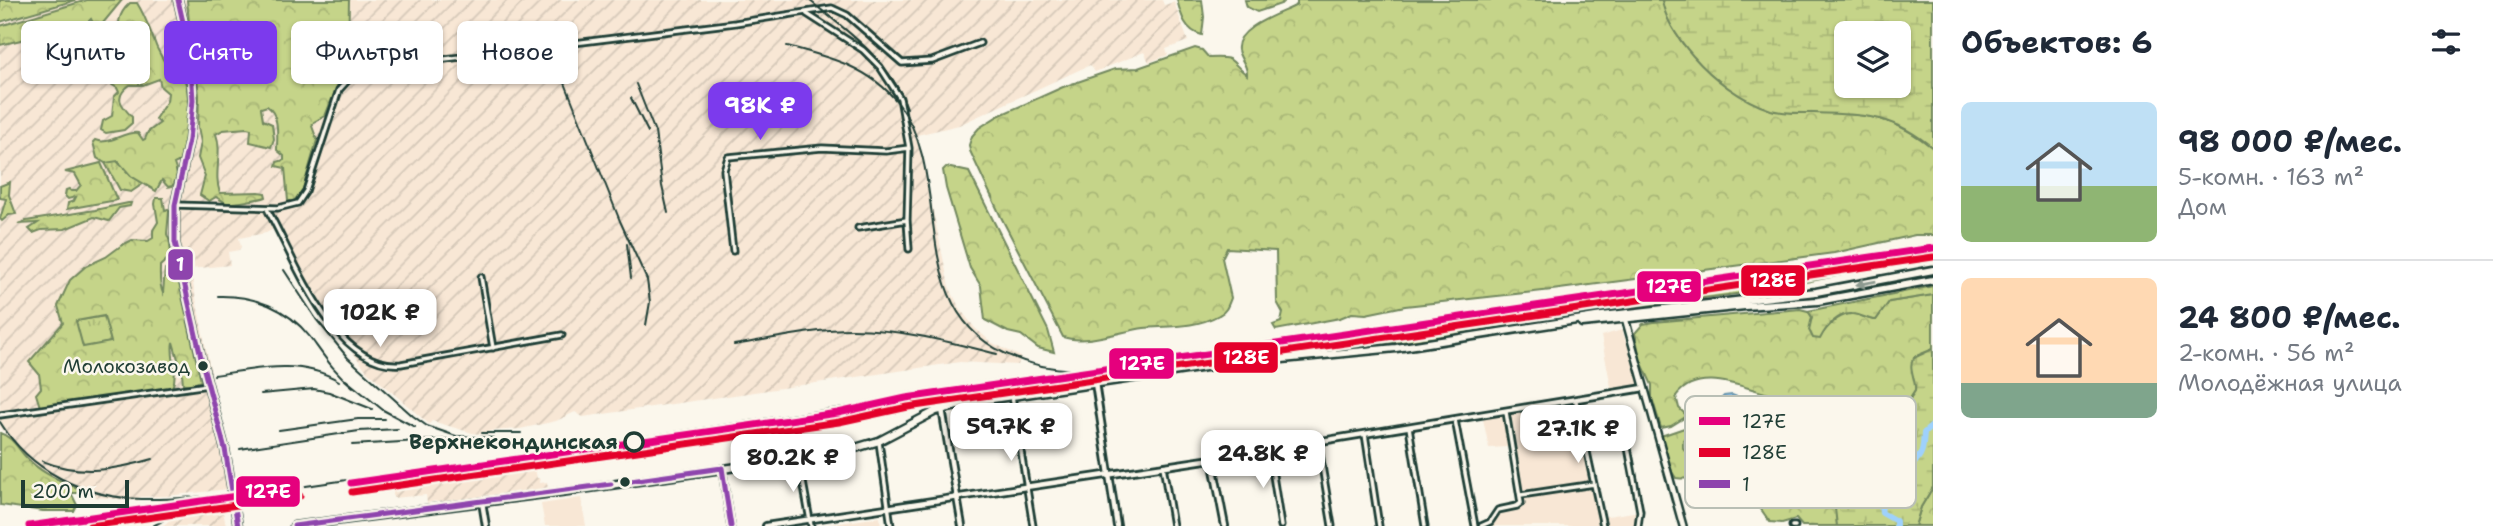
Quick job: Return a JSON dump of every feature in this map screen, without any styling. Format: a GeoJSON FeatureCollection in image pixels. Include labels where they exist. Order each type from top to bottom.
{"type":"FeatureCollection","features":[{"type":"Feature","properties":{"kind":"main road"},"geometry":{"type":"LineString","coordinates":[[178,0],[190,53],[193,100],[189,140],[175,205],[176,252],[225,449],[238,526]]}},
{"type":"Feature","properties":{"kind":"main road"},"geometry":{"type":"LineString","coordinates":[[294,526],[853,449],[879,442],[942,409],[1095,383],[1219,365],[1405,347],[1528,328],[1816,292],[1933,270]]}},
{"type":"Feature","properties":{"kind":"main road"},"geometry":{"type":"LineString","coordinates":[[1528,328],[1624,316],[1818,301],[1933,280]]}},
{"type":"Feature","properties":{"kind":"main road"},"geometry":{"type":"LineString","coordinates":[[1624,316],[1683,526]]}},
{"type":"Feature","properties":{"kind":"main road"},"geometry":{"type":"LineString","coordinates":[[1630,341],[1630,323],[1642,316]]}},
{"type":"Feature","properties":{"kind":"main road"},"geometry":{"type":"LineString","coordinates":[[1606,320],[1620,323],[1630,341]]}},
{"type":"Feature","properties":{"kind":"main road"},"geometry":{"type":"LineString","coordinates":[[722,468],[731,526]]}},
{"type":"Feature","properties":{"kind":"street"},"geometry":{"type":"LineString","coordinates":[[175,205],[291,207],[303,198],[337,95],[346,81],[360,73],[445,59],[735,23],[832,8],[842,11],[905,64],[932,61],[980,43]]}},
{"type":"Feature","properties":{"kind":"street"},"geometry":{"type":"LineString","coordinates":[[805,12],[853,42],[880,67],[901,98],[909,148],[909,249]]}},
{"type":"Feature","properties":{"kind":"street"},"geometry":{"type":"LineString","coordinates":[[733,251],[724,170],[728,158],[822,148],[892,151],[909,148]]}},
{"type":"Feature","properties":{"kind":"street"},"geometry":{"type":"LineString","coordinates":[[266,208],[324,314],[345,339],[378,362],[396,364],[562,335]]}},
{"type":"Feature","properties":{"kind":"street"},"geometry":{"type":"LineString","coordinates":[[858,228],[907,220]]}},
{"type":"Feature","properties":{"kind":"street"},"geometry":{"type":"LineString","coordinates":[[481,277],[493,348]]}},
{"type":"Feature","properties":{"kind":"street"},"geometry":{"type":"LineString","coordinates":[[1095,383],[1117,526]]}},
{"type":"Feature","properties":{"kind":"street"},"geometry":{"type":"LineString","coordinates":[[0,415],[208,385]]}},
{"type":"Feature","properties":{"kind":"street"},"geometry":{"type":"LineString","coordinates":[[766,526],[1212,459],[1644,388]]}},
{"type":"Feature","properties":{"kind":"street"},"geometry":{"type":"LineString","coordinates":[[1012,396],[1033,526]]}},
{"type":"Feature","properties":{"kind":"street"},"geometry":{"type":"LineString","coordinates":[[1576,401],[1603,526]]}},
{"type":"Feature","properties":{"kind":"street"},"geometry":{"type":"LineString","coordinates":[[942,409],[962,526]]}},
{"type":"Feature","properties":{"kind":"street"},"geometry":{"type":"LineString","coordinates":[[1481,526],[1490,522],[1498,510],[1519,505],[1521,495],[1506,412]]}},
{"type":"Feature","properties":{"kind":"street"},"geometry":{"type":"LineString","coordinates":[[1455,420],[1475,526]]}},
{"type":"Feature","properties":{"kind":"street"},"geometry":{"type":"LineString","coordinates":[[1409,427],[1425,526]]}},
{"type":"Feature","properties":{"kind":"street"},"geometry":{"type":"LineString","coordinates":[[1625,432],[1640,511],[1638,526]]}},
{"type":"Feature","properties":{"kind":"street"},"geometry":{"type":"LineString","coordinates":[[1365,434],[1379,526]]}},
{"type":"Feature","properties":{"kind":"street"},"geometry":{"type":"LineString","coordinates":[[879,442],[891,526]]}},
{"type":"Feature","properties":{"kind":"street"},"geometry":{"type":"LineString","coordinates":[[1318,442],[1332,526]]}},
{"type":"Feature","properties":{"kind":"street"},"geometry":{"type":"LineString","coordinates":[[1269,450],[1282,526]]}},
{"type":"Feature","properties":{"kind":"street"},"geometry":{"type":"LineString","coordinates":[[799,457],[811,526]]}},
{"type":"Feature","properties":{"kind":"street"},"geometry":{"type":"LineString","coordinates":[[1212,459],[1225,526]]}},
{"type":"Feature","properties":{"kind":"street"},"geometry":{"type":"LineString","coordinates":[[1163,466],[1173,526]]}},
{"type":"Feature","properties":{"kind":"street"},"geometry":{"type":"LineString","coordinates":[[1521,495],[1594,484]]}},
{"type":"Feature","properties":{"kind":"street"},"geometry":{"type":"LineString","coordinates":[[482,502],[486,526]]}},
{"type":"Feature","properties":{"kind":"shaded area"},"geometry":{"type":"Polygon","coordinates":[[[78,0],[1162,0],[1164,5],[1174,2],[1188,41],[1166,49],[1168,55],[1149,62],[1144,52],[1095,72],[1090,65],[959,125],[917,135],[949,286],[960,309],[975,328],[991,342],[1021,357],[1018,365],[960,362],[583,417],[575,412],[556,421],[520,429],[489,431],[488,435],[472,433],[432,421],[429,424],[367,371],[311,299],[274,229],[239,238],[239,250],[228,252],[230,265],[190,269],[215,393],[209,395],[222,443],[229,489],[139,497],[138,501],[84,496],[49,480],[32,468],[0,426],[0,23],[78,0]]]}},
{"type":"Feature","properties":{"kind":"shaded area"},"geometry":{"type":"Polygon","coordinates":[[[1622,330],[1639,386],[1612,392],[1601,336],[1622,330]]]}},
{"type":"Feature","properties":{"kind":"shaded area"},"geometry":{"type":"Polygon","coordinates":[[[1533,411],[1541,446],[1584,440],[1601,517],[1640,511],[1638,526],[1481,526],[1488,524],[1497,511],[1519,504],[1512,452],[1507,447],[1489,448],[1483,419],[1533,411]]]}},
{"type":"Feature","properties":{"kind":"shaded area"},"geometry":{"type":"Polygon","coordinates":[[[535,469],[540,483],[547,482],[548,489],[437,503],[427,503],[426,495],[393,498],[393,486],[425,483],[425,480],[535,469]]]}},
{"type":"Feature","properties":{"kind":"shaded area"},"geometry":{"type":"Polygon","coordinates":[[[581,498],[586,526],[545,526],[541,504],[581,498]]]}},
{"type":"Feature","properties":{"kind":"shaded area"},"geometry":{"type":"Polygon","coordinates":[[[223,511],[226,526],[162,526],[168,522],[223,511]]]}},
{"type":"Feature","properties":{"kind":"shaded area"},"geometry":{"type":"Polygon","coordinates":[[[880,517],[881,526],[819,526],[880,517]]]}},
{"type":"Feature","properties":{"kind":"green space"},"geometry":{"type":"Polygon","coordinates":[[[0,0],[76,0],[0,22],[0,0]]]}},
{"type":"Feature","properties":{"kind":"green space"},"geometry":{"type":"Polygon","coordinates":[[[87,0],[122,0],[105,21],[21,21],[21,40],[0,45],[0,26],[87,0]]]}},
{"type":"Feature","properties":{"kind":"green space"},"geometry":{"type":"Polygon","coordinates":[[[187,0],[349,0],[349,21],[291,21],[291,84],[338,84],[325,116],[312,126],[317,140],[303,189],[294,201],[288,201],[285,168],[276,166],[277,162],[284,160],[284,156],[277,150],[276,120],[267,106],[261,108],[263,120],[272,124],[274,139],[271,147],[250,142],[251,129],[247,128],[223,130],[216,134],[220,193],[259,192],[265,193],[266,197],[226,203],[216,197],[209,201],[200,195],[205,176],[198,158],[201,142],[198,127],[198,84],[277,84],[277,21],[189,21],[187,0]]]}},
{"type":"Feature","properties":{"kind":"green space"},"geometry":{"type":"Polygon","coordinates":[[[1177,0],[1202,0],[1202,35],[1188,26],[1177,0]]]}},
{"type":"Feature","properties":{"kind":"green space"},"geometry":{"type":"Polygon","coordinates":[[[1245,0],[1285,0],[1281,4],[1257,12],[1247,7],[1245,0]]]}},
{"type":"Feature","properties":{"kind":"green space"},"geometry":{"type":"Polygon","coordinates":[[[1297,0],[1662,0],[1672,27],[1683,44],[1844,114],[1869,116],[1902,127],[1933,148],[1933,235],[1915,235],[1834,253],[1552,290],[1405,306],[1366,314],[1352,313],[1340,318],[1276,330],[1273,325],[1281,322],[1283,313],[1277,302],[1276,251],[1227,248],[1222,258],[1231,298],[1221,314],[1192,324],[1144,328],[1092,338],[1063,337],[970,151],[972,136],[998,116],[1063,87],[1115,69],[1138,68],[1195,48],[1202,50],[1209,58],[1231,60],[1247,75],[1238,50],[1239,42],[1251,28],[1297,5],[1297,0]]]}},
{"type":"Feature","properties":{"kind":"green space"},"geometry":{"type":"Polygon","coordinates":[[[1662,0],[1933,0],[1933,148],[1904,128],[1877,118],[1848,114],[1782,112],[1749,101],[1718,80],[1693,56],[1666,15],[1662,0]]]}},
{"type":"Feature","properties":{"kind":"green space"},"geometry":{"type":"Polygon","coordinates":[[[130,3],[137,3],[146,21],[119,21],[130,3]]]}},
{"type":"Feature","properties":{"kind":"green space"},"geometry":{"type":"Polygon","coordinates":[[[150,31],[164,62],[164,84],[186,84],[189,113],[180,161],[174,164],[177,172],[174,183],[168,187],[162,180],[156,191],[131,176],[118,161],[105,163],[97,158],[93,142],[132,133],[138,133],[145,139],[148,132],[160,123],[155,119],[167,101],[168,93],[161,87],[159,79],[150,82],[150,31]]]}},
{"type":"Feature","properties":{"kind":"green space"},"geometry":{"type":"Polygon","coordinates":[[[111,84],[146,84],[130,85],[120,97],[122,105],[132,117],[132,123],[124,130],[106,133],[101,130],[103,121],[112,116],[114,97],[119,92],[111,84]]]}},
{"type":"Feature","properties":{"kind":"green space"},"geometry":{"type":"Polygon","coordinates":[[[116,160],[131,176],[144,183],[131,192],[120,190],[105,163],[116,160]]]}},
{"type":"Feature","properties":{"kind":"green space"},"geometry":{"type":"Polygon","coordinates":[[[101,163],[117,200],[67,209],[68,203],[76,197],[68,199],[65,196],[66,190],[76,191],[81,185],[75,174],[65,172],[101,163]]]}},
{"type":"Feature","properties":{"kind":"green space"},"geometry":{"type":"Polygon","coordinates":[[[946,167],[969,172],[1048,330],[1054,352],[1038,348],[1021,335],[1008,332],[985,320],[981,286],[970,268],[946,188],[943,170],[946,167]]]}},
{"type":"Feature","properties":{"kind":"green space"},"geometry":{"type":"Polygon","coordinates":[[[10,182],[9,195],[16,214],[9,215],[2,221],[0,219],[6,199],[0,198],[0,186],[10,182]]]}},
{"type":"Feature","properties":{"kind":"green space"},"geometry":{"type":"Polygon","coordinates":[[[156,198],[163,198],[165,210],[169,211],[167,234],[171,256],[160,266],[161,287],[163,293],[165,269],[172,264],[180,287],[201,381],[191,385],[183,384],[173,342],[175,376],[172,388],[40,407],[36,394],[41,388],[39,374],[29,362],[63,323],[58,306],[70,280],[86,266],[106,257],[122,245],[132,240],[148,241],[153,238],[153,230],[158,222],[156,198]],[[104,316],[76,321],[83,347],[111,342],[104,316]]]}},
{"type":"Feature","properties":{"kind":"green space"},"geometry":{"type":"Polygon","coordinates":[[[131,203],[130,206],[119,208],[109,221],[94,217],[65,229],[33,233],[29,229],[38,223],[18,224],[26,221],[131,203]]]}},
{"type":"Feature","properties":{"kind":"green space"},"geometry":{"type":"Polygon","coordinates":[[[1899,260],[1902,262],[1898,264],[1760,291],[1617,309],[1422,340],[1265,356],[1249,353],[1899,260]]]}},
{"type":"Feature","properties":{"kind":"green space"},"geometry":{"type":"Polygon","coordinates":[[[1933,286],[1933,295],[1889,302],[1876,320],[1847,314],[1837,318],[1820,339],[1813,338],[1809,330],[1812,317],[1808,311],[1933,286]]]}},
{"type":"Feature","properties":{"kind":"green space"},"geometry":{"type":"Polygon","coordinates":[[[1933,295],[1933,349],[1914,357],[1916,383],[1912,396],[1778,396],[1712,380],[1686,386],[1676,396],[1685,417],[1671,426],[1661,428],[1652,398],[1652,385],[1640,359],[1635,333],[1643,324],[1800,309],[1808,311],[1812,317],[1811,325],[1823,333],[1832,323],[1848,314],[1876,320],[1889,302],[1933,295]]]}},
{"type":"Feature","properties":{"kind":"green space"},"geometry":{"type":"Polygon","coordinates":[[[105,316],[111,342],[83,348],[75,321],[105,316]]]}},
{"type":"Feature","properties":{"kind":"green space"},"geometry":{"type":"Polygon","coordinates":[[[1933,349],[1933,487],[1921,507],[1915,526],[1837,526],[1835,508],[1916,508],[1916,396],[1912,396],[1915,391],[1911,363],[1918,356],[1933,349]]]}},
{"type":"Feature","properties":{"kind":"green space"},"geometry":{"type":"Polygon","coordinates":[[[1685,428],[1685,479],[1676,478],[1672,472],[1661,436],[1685,428]]]}},
{"type":"Feature","properties":{"kind":"green space"},"geometry":{"type":"Polygon","coordinates":[[[0,433],[11,439],[39,469],[89,493],[71,493],[77,505],[74,511],[43,511],[0,505],[0,433]]]}},
{"type":"Feature","properties":{"kind":"green space"},"geometry":{"type":"Polygon","coordinates":[[[1933,487],[1933,526],[1915,526],[1921,507],[1933,487]]]}},
{"type":"Feature","properties":{"kind":"green space"},"geometry":{"type":"Polygon","coordinates":[[[1760,508],[1836,508],[1837,526],[1802,526],[1796,519],[1782,523],[1770,522],[1760,508]]]}},
{"type":"Feature","properties":{"kind":"waterway"},"geometry":{"type":"LineString","coordinates":[[1916,461],[1923,447],[1924,433],[1933,425]]}},
{"type":"Feature","properties":{"kind":"waterway"},"geometry":{"type":"LineString","coordinates":[[1882,508],[1882,513],[1896,521],[1896,526]]}},
{"type":"Feature","properties":{"kind":"railway"},"geometry":{"type":"LineString","coordinates":[[809,0],[879,61],[890,75],[907,108]]}},
{"type":"Feature","properties":{"kind":"railway"},"geometry":{"type":"LineString","coordinates":[[787,46],[833,59],[862,72],[875,80],[898,103],[915,133],[925,166],[942,272],[953,304],[973,331],[1004,353],[1024,361],[1044,367],[1086,369]]}},
{"type":"Feature","properties":{"kind":"railway"},"geometry":{"type":"LineString","coordinates":[[565,84],[620,221],[647,280],[650,302],[646,325]]}},
{"type":"Feature","properties":{"kind":"railway"},"geometry":{"type":"LineString","coordinates":[[636,84],[655,132],[668,213]]}},
{"type":"Feature","properties":{"kind":"railway"},"geometry":{"type":"LineString","coordinates":[[631,98],[648,132]]}},
{"type":"Feature","properties":{"kind":"railway"},"geometry":{"type":"LineString","coordinates":[[627,244],[631,278]]}},
{"type":"Feature","properties":{"kind":"railway"},"geometry":{"type":"LineString","coordinates":[[284,270],[316,319],[348,358],[413,416],[427,426],[456,436],[494,438]]}},
{"type":"Feature","properties":{"kind":"railway"},"geometry":{"type":"LineString","coordinates":[[218,296],[257,301],[291,318],[353,387]]}},
{"type":"Feature","properties":{"kind":"railway"},"geometry":{"type":"LineString","coordinates":[[734,345],[852,329],[925,337],[997,354]]}},
{"type":"Feature","properties":{"kind":"railway"},"geometry":{"type":"LineString","coordinates":[[214,375],[262,368],[293,367],[324,374],[339,381]]}},
{"type":"Feature","properties":{"kind":"railway"},"geometry":{"type":"LineString","coordinates":[[346,380],[383,410],[415,427]]}},
{"type":"Feature","properties":{"kind":"railway"},"geometry":{"type":"LineString","coordinates":[[261,394],[314,389],[372,409]]}},
{"type":"Feature","properties":{"kind":"railway"},"geometry":{"type":"LineString","coordinates":[[299,487],[906,398]]}},
{"type":"Feature","properties":{"kind":"railway"},"geometry":{"type":"LineString","coordinates":[[681,447],[820,428],[867,409]]}},
{"type":"Feature","properties":{"kind":"railway"},"geometry":{"type":"LineString","coordinates":[[279,430],[358,419],[385,419]]}},
{"type":"Feature","properties":{"kind":"railway"},"geometry":{"type":"LineString","coordinates":[[0,422],[27,455],[43,468],[80,487],[142,499],[224,495]]}},
{"type":"Feature","properties":{"kind":"railway"},"geometry":{"type":"LineString","coordinates":[[240,449],[359,431],[398,429]]}},
{"type":"Feature","properties":{"kind":"railway"},"geometry":{"type":"LineString","coordinates":[[482,433],[521,433]]}},
{"type":"Feature","properties":{"kind":"railway"},"geometry":{"type":"LineString","coordinates":[[352,445],[451,439]]}},
{"type":"Feature","properties":{"kind":"railway"},"geometry":{"type":"LineString","coordinates":[[42,461],[70,469],[97,470],[153,459]]}},
{"type":"Feature","properties":{"kind":"railway"},"geometry":{"type":"LineString","coordinates":[[409,479],[559,464]]}},
{"type":"Feature","properties":{"kind":"railway"},"geometry":{"type":"LineString","coordinates":[[153,526],[182,510],[207,503]]}},
{"type":"Feature","properties":{"kind":"transit line","name":"1"},"geometry":{"type":"LineString","coordinates":[[178,0],[190,53],[193,100],[189,140],[175,205],[175,242],[225,449],[238,526]]}},
{"type":"Feature","properties":{"kind":"transit line","name":"127Е"},"geometry":{"type":"LineString","coordinates":[[351,483],[838,413],[906,398],[1933,248]]}},
{"type":"Feature","properties":{"kind":"transit line","name":"128Е"},"geometry":{"type":"LineString","coordinates":[[352,492],[839,422],[908,407],[1933,257]]}},
{"type":"Feature","properties":{"kind":"transit line","name":"1"},"geometry":{"type":"LineString","coordinates":[[722,468],[731,526]]}},
{"type":"Feature","properties":{"kind":"transit line","name":"1"},"geometry":{"type":"LineString","coordinates":[[624,482],[722,468]]}},
{"type":"Feature","properties":{"kind":"transit line","name":"1"},"geometry":{"type":"LineString","coordinates":[[294,526],[611,484]]}},
{"type":"Feature","properties":{"kind":"transit line","name":"127Е"},"geometry":{"type":"LineString","coordinates":[[29,526],[299,487]]}},
{"type":"Feature","properties":{"kind":"transit line","name":"128Е"},"geometry":{"type":"LineString","coordinates":[[90,526],[300,496]]}},
{"type":"Feature","properties":{"kind":"place","name":"Молокозавод"},"geometry":{"type":"Point","coordinates":[203,366]}},
{"type":"Feature","properties":{"kind":"place","name":"Верхнекондинская"},"geometry":{"type":"Point","coordinates":[634,442]}}]}
